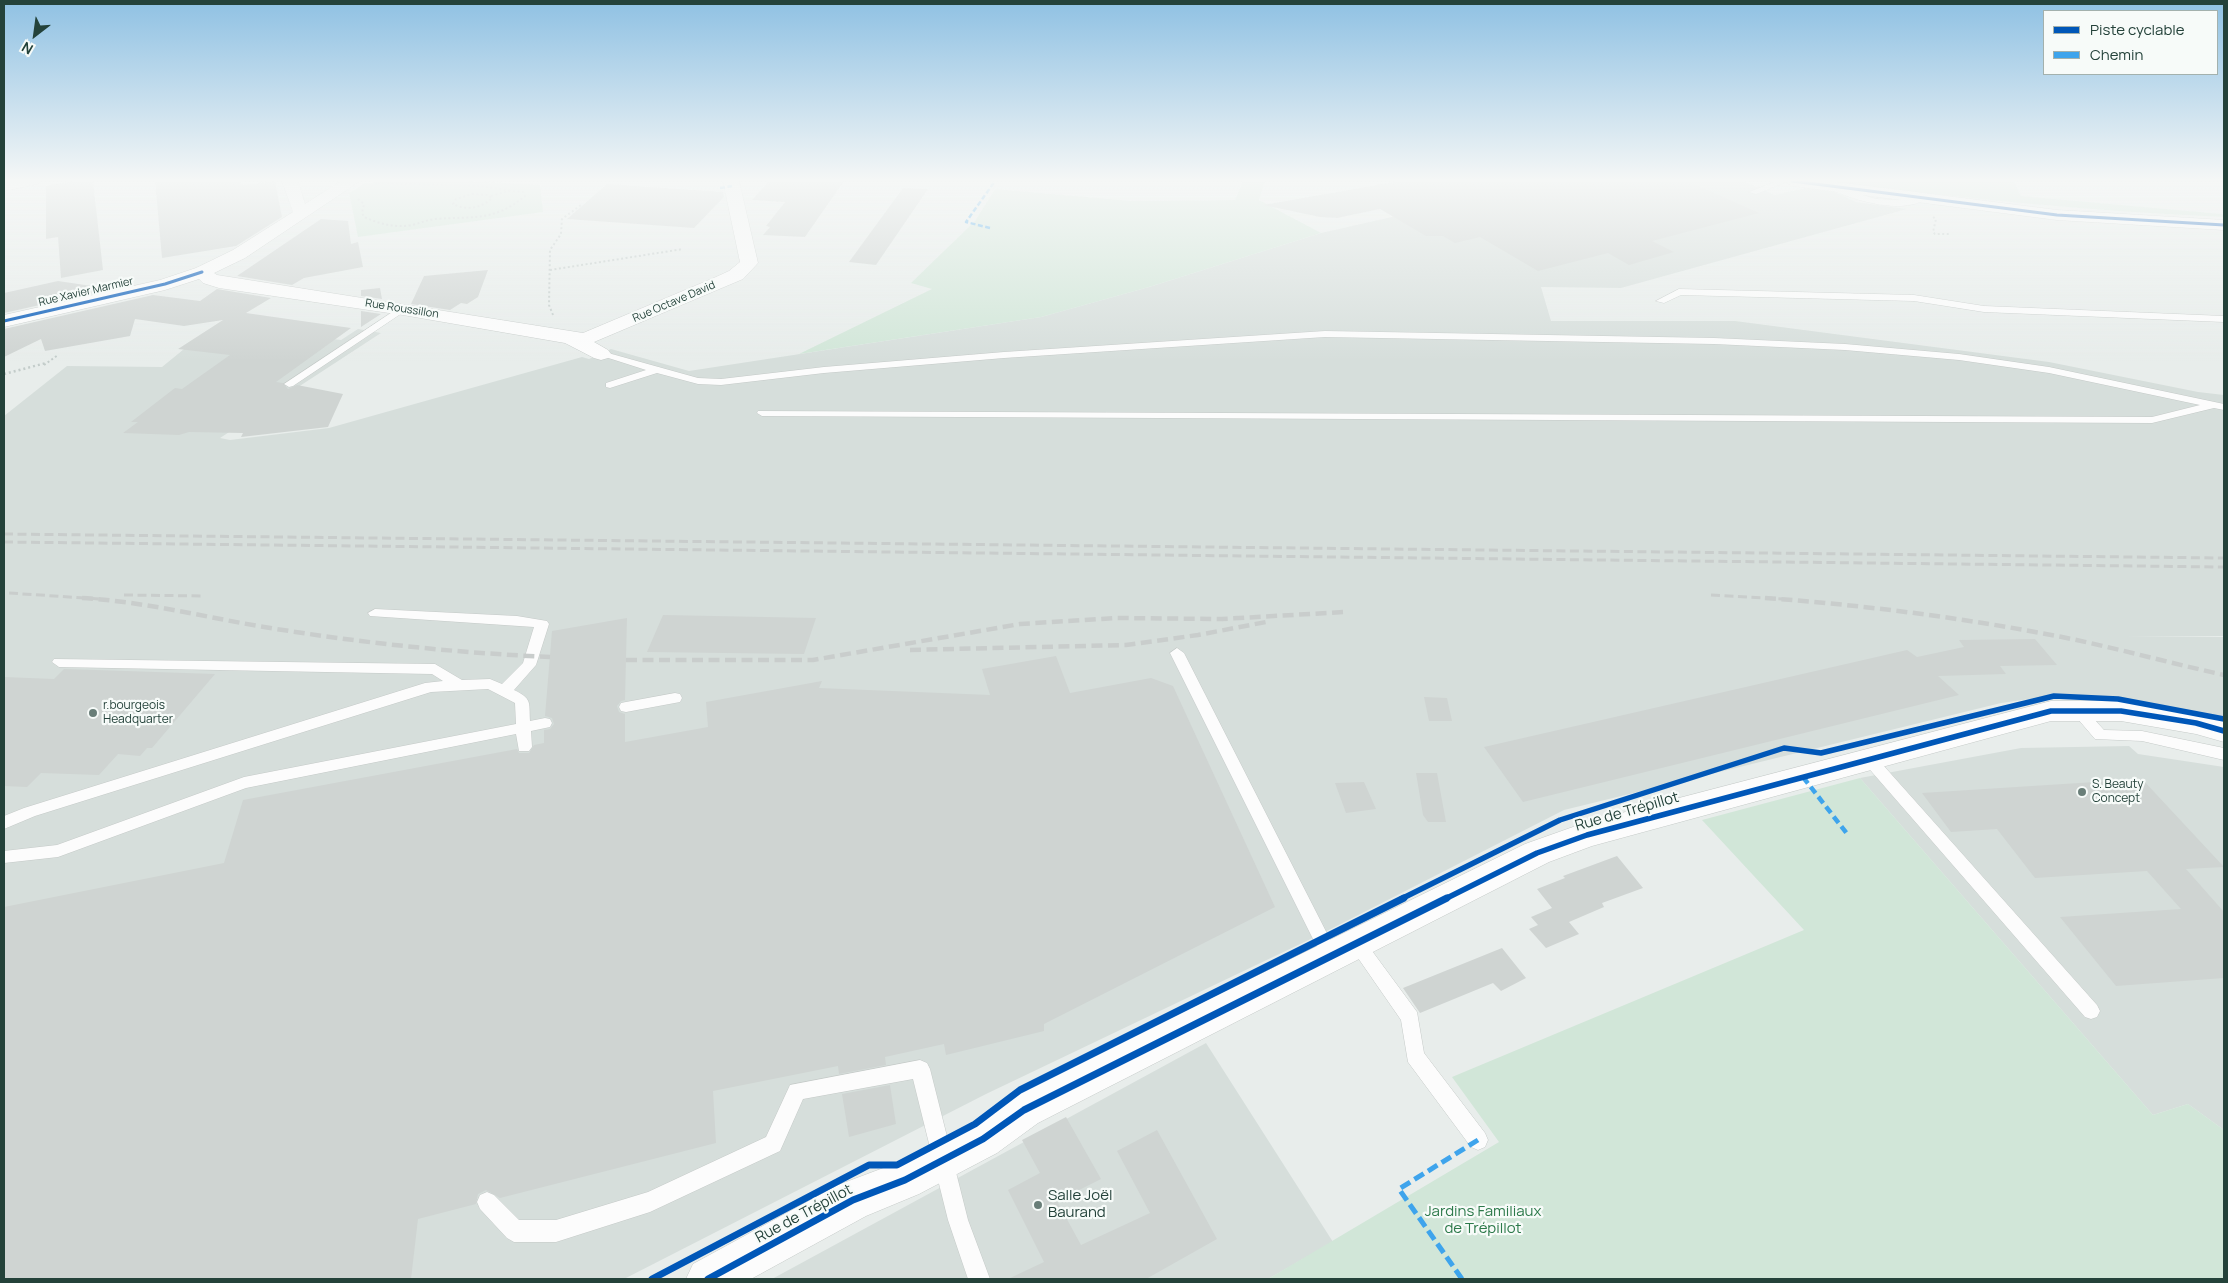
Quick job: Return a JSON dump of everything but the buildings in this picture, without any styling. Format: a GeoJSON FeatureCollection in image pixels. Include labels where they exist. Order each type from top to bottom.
{"type":"FeatureCollection","features":[{"type":"Feature","properties":{"kind":"street","name":"Rue Xavier Marmier"},"geometry":{"type":"LineString","coordinates":[[4,321],[165,284],[202,272],[239,254],[259,241]]}},
{"type":"Feature","properties":{"kind":"street","name":"Rue Octave David"},"geometry":{"type":"LineString","coordinates":[[571,338],[584,339],[600,334],[736,275],[749,264],[744,241]]}},
{"type":"Feature","properties":{"kind":"street","name":"Rue Roussillon"},"geometry":{"type":"LineString","coordinates":[[202,272],[210,280],[219,282],[403,309],[571,338],[601,354]]}},
{"type":"Feature","properties":{"kind":"street","name":"Rue de Trépillot"},"geometry":{"type":"LineString","coordinates":[[708,1279],[853,1200],[905,1180],[983,1140],[1024,1110],[1537,853],[1587,835],[2051,711],[2121,710],[2196,723],[2224,731]]}},
{"type":"Feature","properties":{"kind":"lane"},"geometry":{"type":"LineString","coordinates":[[1660,301],[1679,292],[1914,298],[1984,309],[2224,319]]}},
{"type":"Feature","properties":{"kind":"lane"},"geometry":{"type":"LineString","coordinates":[[289,384],[403,309]]}},
{"type":"Feature","properties":{"kind":"lane"},"geometry":{"type":"LineString","coordinates":[[601,354],[653,371],[721,382],[824,370],[976,357],[1273,336],[1324,334],[1714,341],[1845,347],[1968,359],[2049,370],[2219,406]]}},
{"type":"Feature","properties":{"kind":"lane"},"geometry":{"type":"LineString","coordinates":[[601,354],[682,377]]}},
{"type":"Feature","properties":{"kind":"lane"},"geometry":{"type":"LineString","coordinates":[[610,385],[653,371]]}},
{"type":"Feature","properties":{"kind":"lane"},"geometry":{"type":"LineString","coordinates":[[762,413],[2152,420],[2219,406]]}},
{"type":"Feature","properties":{"kind":"lane"},"geometry":{"type":"LineString","coordinates":[[375,613],[517,620],[542,624],[529,665],[504,691]]}},
{"type":"Feature","properties":{"kind":"lane"},"geometry":{"type":"LineString","coordinates":[[1177,653],[1344,951],[1410,1018],[1415,1056],[1478,1140]]}},
{"type":"Feature","properties":{"kind":"lane"},"geometry":{"type":"LineString","coordinates":[[58,662],[435,669],[459,685]]}},
{"type":"Feature","properties":{"kind":"lane"},"geometry":{"type":"LineString","coordinates":[[4,823],[30,812],[430,687],[490,684],[522,700],[524,747]]}},
{"type":"Feature","properties":{"kind":"lane"},"geometry":{"type":"LineString","coordinates":[[626,707],[675,698]]}},
{"type":"Feature","properties":{"kind":"lane"},"geometry":{"type":"LineString","coordinates":[[2078,711],[2100,735],[2142,736],[2224,754]]}},
{"type":"Feature","properties":{"kind":"lane"},"geometry":{"type":"LineString","coordinates":[[4,857],[58,851],[244,783],[545,723]]}},
{"type":"Feature","properties":{"kind":"lane"},"geometry":{"type":"LineString","coordinates":[[1870,760],[2091,1011]]}},
{"type":"Feature","properties":{"kind":"lane"},"geometry":{"type":"LineString","coordinates":[[487,1202],[514,1231],[556,1231],[650,1202],[773,1144],[797,1091],[920,1069],[958,1220],[979,1279]]}},
{"type":"Feature","properties":{"kind":"path"},"geometry":{"type":"LineString","coordinates":[[537,332],[548,325],[553,315],[549,304],[550,250],[556,241]]}},
{"type":"Feature","properties":{"kind":"path"},"geometry":{"type":"LineString","coordinates":[[550,270],[683,249]]}},
{"type":"Feature","properties":{"kind":"path"},"geometry":{"type":"LineString","coordinates":[[4,374],[42,366],[58,355]]}},
{"type":"Feature","properties":{"kind":"shaded area"},"geometry":{"type":"Polygon","coordinates":[[[1296,241],[1792,241],[1621,288],[1541,287],[1551,321],[1735,321],[2049,362],[2198,392],[2224,395],[2224,636],[2126,637],[2224,637],[2224,722],[2128,702],[2061,697],[2030,699],[2001,703],[1564,810],[1319,935],[986,1094],[624,1279],[4,1279],[4,416],[67,366],[162,367],[184,349],[301,335],[341,340],[358,329],[381,333],[220,438],[230,440],[329,428],[582,357],[589,359],[611,349],[689,371],[1041,317],[1149,287],[1296,241]]]}},
{"type":"Feature","properties":{"kind":"shaded area"},"geometry":{"type":"Polygon","coordinates":[[[2129,746],[2138,754],[2224,767],[2224,1130],[2188,1104],[2153,1115],[1860,778],[2021,748],[2129,746]]]}},
{"type":"Feature","properties":{"kind":"shaded area"},"geometry":{"type":"Polygon","coordinates":[[[1206,1043],[1333,1242],[1268,1279],[772,1279],[1206,1043]]]}},
{"type":"Feature","properties":{"kind":"green space"},"geometry":{"type":"Polygon","coordinates":[[[954,241],[1296,241],[1149,287],[1041,317],[799,354],[932,289],[911,283],[954,241]]]}},
{"type":"Feature","properties":{"kind":"green space","name":"Jardins Familiaux de Trépillot"},"geometry":{"type":"Polygon","coordinates":[[[1860,778],[2153,1115],[2188,1104],[2224,1130],[2224,1279],[1268,1279],[1499,1142],[1452,1077],[1804,930],[1702,820],[1860,778]]]}},
{"type":"Feature","properties":{"kind":"railway"},"geometry":{"type":"LineString","coordinates":[[4,534],[2224,558]]}},
{"type":"Feature","properties":{"kind":"railway"},"geometry":{"type":"LineString","coordinates":[[4,542],[2224,567]]}},
{"type":"Feature","properties":{"kind":"railway"},"geometry":{"type":"LineString","coordinates":[[9,593],[100,599]]}},
{"type":"Feature","properties":{"kind":"railway"},"geometry":{"type":"LineString","coordinates":[[124,595],[205,596]]}},
{"type":"Feature","properties":{"kind":"railway"},"geometry":{"type":"LineString","coordinates":[[1711,595],[1767,598]]}},
{"type":"Feature","properties":{"kind":"railway"},"geometry":{"type":"LineString","coordinates":[[82,598],[133,603],[258,626],[350,640],[449,650],[550,657]]}},
{"type":"Feature","properties":{"kind":"railway"},"geometry":{"type":"LineString","coordinates":[[1767,598],[1782,599]]}},
{"type":"Feature","properties":{"kind":"railway"},"geometry":{"type":"LineString","coordinates":[[1767,598],[1877,608],[2025,630],[2082,641],[2224,675]]}},
{"type":"Feature","properties":{"kind":"railway"},"geometry":{"type":"LineString","coordinates":[[626,660],[813,660],[1020,624],[1117,618],[1222,619],[1345,612]]}},
{"type":"Feature","properties":{"kind":"railway"},"geometry":{"type":"LineString","coordinates":[[910,650],[1126,645],[1198,635],[1266,622]]}},
{"type":"Feature","properties":{"kind":"marked path"},"geometry":{"type":"LineString","coordinates":[[1803,777],[1848,835]]}},
{"type":"Feature","properties":{"kind":"marked path"},"geometry":{"type":"LineString","coordinates":[[1462,1279],[1399,1189],[1478,1140]]}},
{"type":"Feature","properties":{"kind":"cycle path"},"geometry":{"type":"LineString","coordinates":[[4,321],[165,284],[202,272]]}},
{"type":"Feature","properties":{"kind":"cycle path"},"geometry":{"type":"LineString","coordinates":[[652,1279],[869,1165],[897,1165],[975,1124],[1020,1090],[1560,820],[1784,748],[1821,753],[2054,696],[2118,699],[2224,719]]}},
{"type":"Feature","properties":{"kind":"cycle path"},"geometry":{"type":"LineString","coordinates":[[708,1279],[853,1200],[905,1180],[983,1139],[1024,1110],[1537,853],[1587,835],[2051,711],[2121,711],[2196,723],[2224,731]]}},
{"type":"Feature","properties":{"kind":"place","name":"r.bourgeois Headquarter"},"geometry":{"type":"Point","coordinates":[93,713]}},
{"type":"Feature","properties":{"kind":"place","name":"S. Beauty Concept"},"geometry":{"type":"Point","coordinates":[2082,792]}},
{"type":"Feature","properties":{"kind":"place","name":"Salle Joël Baurand"},"geometry":{"type":"Point","coordinates":[1038,1205]}}]}
